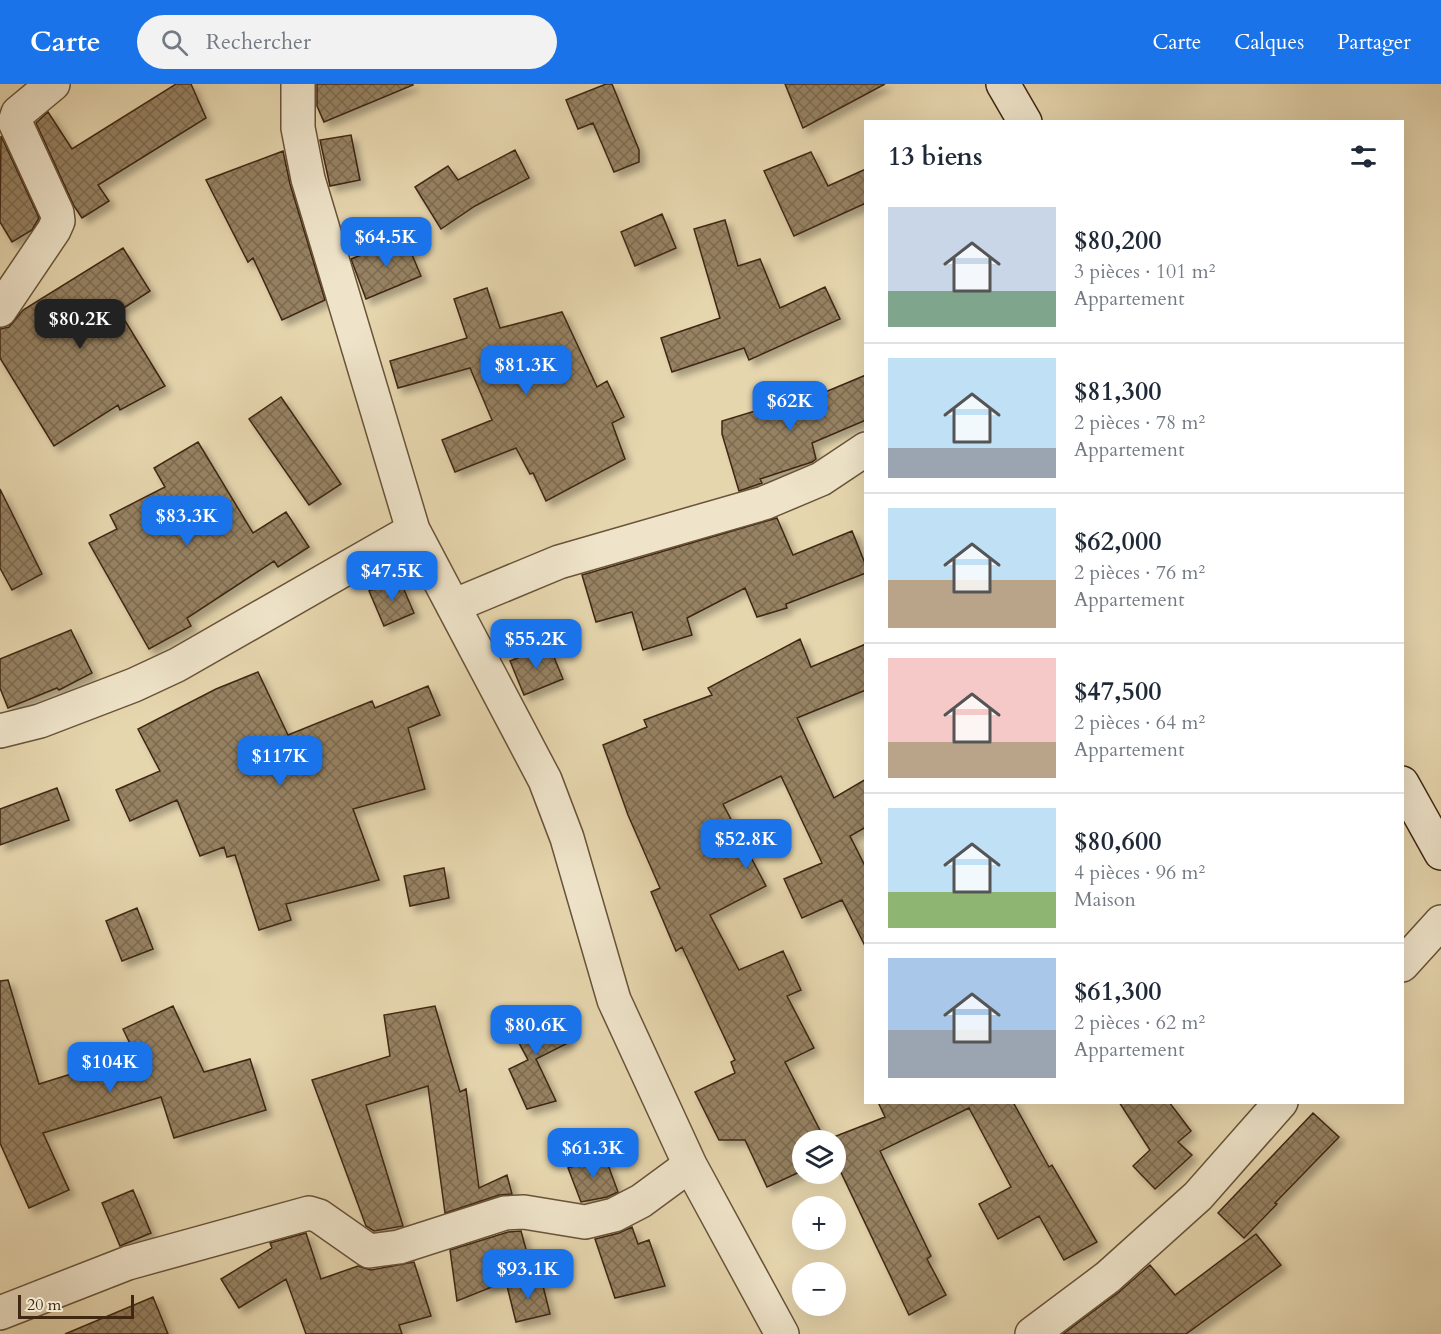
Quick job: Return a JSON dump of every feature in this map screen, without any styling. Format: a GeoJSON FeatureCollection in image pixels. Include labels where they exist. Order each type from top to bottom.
{"type":"FeatureCollection","features":[{"type":"Feature","properties":{"kind":"street"},"geometry":{"type":"LineString","coordinates":[[0,310],[58,221],[57,213],[15,122],[18,113],[53,84]]}},
{"type":"Feature","properties":{"kind":"street"},"geometry":{"type":"LineString","coordinates":[[298,84],[297,128],[308,178],[413,530],[545,780],[567,838],[614,1000],[690,1165],[783,1334]]}},
{"type":"Feature","properties":{"kind":"street"},"geometry":{"type":"LineString","coordinates":[[1003,84],[1023,120]]}},
{"type":"Feature","properties":{"kind":"street"},"geometry":{"type":"LineString","coordinates":[[453,606],[559,562],[764,503],[821,479],[864,450]]}},
{"type":"Feature","properties":{"kind":"street"},"geometry":{"type":"LineString","coordinates":[[0,731],[40,721],[134,685],[177,665],[413,530]]}},
{"type":"Feature","properties":{"kind":"street"},"geometry":{"type":"LineString","coordinates":[[1404,787],[1441,853]]}},
{"type":"Feature","properties":{"kind":"street"},"geometry":{"type":"LineString","coordinates":[[1404,963],[1441,922]]}},
{"type":"Feature","properties":{"kind":"street"},"geometry":{"type":"LineString","coordinates":[[1032,1334],[1108,1276],[1198,1196],[1279,1104]]}},
{"type":"Feature","properties":{"kind":"street"},"geometry":{"type":"LineString","coordinates":[[0,1313],[128,1263],[309,1213],[319,1216],[369,1251],[399,1247],[505,1213],[524,1212],[585,1222],[614,1215],[641,1201],[690,1165]]}},
{"type":"Feature","properties":{"kind":"building"},"geometry":{"type":"Polygon","coordinates":[[[176,84],[191,84],[206,118],[98,185],[109,201],[82,218],[74,206],[36,123],[48,112],[72,149],[176,84]]]}},
{"type":"Feature","properties":{"kind":"building"},"geometry":{"type":"Polygon","coordinates":[[[317,84],[413,85],[324,122],[317,106],[317,84]]]}},
{"type":"Feature","properties":{"kind":"building"},"geometry":{"type":"Polygon","coordinates":[[[606,84],[612,84],[639,150],[639,162],[614,172],[593,123],[578,129],[566,100],[606,84]]]}},
{"type":"Feature","properties":{"kind":"building"},"geometry":{"type":"Polygon","coordinates":[[[785,84],[885,84],[803,128],[785,84]]]}},
{"type":"Feature","properties":{"kind":"building"},"geometry":{"type":"Polygon","coordinates":[[[351,135],[360,180],[330,186],[320,140],[351,135]]]}},
{"type":"Feature","properties":{"kind":"building"},"geometry":{"type":"Polygon","coordinates":[[[1,136],[39,218],[32,230],[12,242],[0,222],[1,136]]]}},
{"type":"Feature","properties":{"kind":"building"},"geometry":{"type":"Polygon","coordinates":[[[515,150],[529,178],[475,206],[441,229],[415,187],[448,166],[458,180],[515,150]]]}},
{"type":"Feature","properties":{"kind":"building"},"geometry":{"type":"Polygon","coordinates":[[[283,151],[290,184],[325,300],[282,320],[253,258],[248,262],[206,180],[283,151]]]}},
{"type":"Feature","properties":{"kind":"building"},"geometry":{"type":"Polygon","coordinates":[[[811,152],[828,186],[864,170],[864,204],[794,236],[764,171],[811,152]]]}},
{"type":"Feature","properties":{"kind":"building"},"geometry":{"type":"Polygon","coordinates":[[[662,214],[676,248],[635,266],[621,232],[662,214]]]}},
{"type":"Feature","properties":{"kind":"building"},"geometry":{"type":"Polygon","coordinates":[[[725,220],[738,266],[760,259],[780,308],[825,287],[840,319],[749,360],[744,348],[672,372],[661,338],[720,318],[694,229],[725,220]]]}},
{"type":"Feature","properties":{"kind":"building"},"geometry":{"type":"Polygon","coordinates":[[[405,238],[421,276],[366,299],[351,259],[405,238]]]}},
{"type":"Feature","properties":{"kind":"building"},"geometry":{"type":"Polygon","coordinates":[[[123,248],[150,291],[119,311],[165,386],[120,410],[118,405],[54,446],[0,358],[0,329],[9,327],[23,310],[123,248]]]}},
{"type":"Feature","properties":{"kind":"building"},"geometry":{"type":"Polygon","coordinates":[[[487,288],[500,328],[562,312],[597,387],[607,381],[624,417],[612,423],[625,459],[546,501],[533,473],[530,474],[516,448],[455,472],[442,440],[492,420],[470,368],[398,388],[390,361],[467,338],[454,299],[487,288]]]}},
{"type":"Feature","properties":{"kind":"building"},"geometry":{"type":"Polygon","coordinates":[[[864,376],[864,421],[812,443],[816,459],[812,462],[760,479],[762,483],[739,491],[722,434],[722,421],[798,398],[799,403],[864,376]]]}},
{"type":"Feature","properties":{"kind":"building"},"geometry":{"type":"Polygon","coordinates":[[[281,397],[341,484],[309,505],[249,419],[281,397]]]}},
{"type":"Feature","properties":{"kind":"building"},"geometry":{"type":"Polygon","coordinates":[[[198,442],[253,533],[286,512],[309,547],[278,567],[274,561],[187,618],[191,626],[149,649],[89,543],[117,529],[110,515],[165,487],[154,468],[198,442]]]}},
{"type":"Feature","properties":{"kind":"building"},"geometry":{"type":"Polygon","coordinates":[[[0,489],[42,574],[12,590],[0,568],[0,489]]]}},
{"type":"Feature","properties":{"kind":"building"},"geometry":{"type":"Polygon","coordinates":[[[777,518],[793,555],[852,531],[864,561],[864,574],[786,604],[787,608],[757,617],[745,588],[687,618],[692,635],[643,650],[632,612],[596,622],[582,575],[777,518]]]}},
{"type":"Feature","properties":{"kind":"building"},"geometry":{"type":"Polygon","coordinates":[[[399,578],[414,613],[384,626],[369,591],[399,578]]]}},
{"type":"Feature","properties":{"kind":"building"},"geometry":{"type":"Polygon","coordinates":[[[71,630],[92,673],[59,690],[57,688],[8,708],[0,688],[0,659],[71,630]]]}},
{"type":"Feature","properties":{"kind":"building"},"geometry":{"type":"Polygon","coordinates":[[[800,639],[811,667],[864,645],[864,691],[797,718],[834,798],[864,780],[864,828],[850,836],[864,864],[864,944],[842,900],[802,918],[784,879],[822,863],[781,776],[723,804],[766,886],[710,915],[739,970],[783,951],[801,990],[787,996],[814,1048],[785,1062],[820,1130],[792,1130],[792,1176],[767,1187],[745,1140],[719,1140],[695,1092],[735,1073],[731,1062],[735,1060],[682,947],[676,951],[651,892],[660,888],[628,815],[603,745],[647,727],[644,720],[712,695],[708,688],[800,639]]]}},
{"type":"Feature","properties":{"kind":"building"},"geometry":{"type":"Polygon","coordinates":[[[549,645],[563,679],[524,695],[510,661],[549,645]]]}},
{"type":"Feature","properties":{"kind":"building"},"geometry":{"type":"Polygon","coordinates":[[[258,672],[288,735],[372,701],[375,708],[428,686],[440,715],[408,728],[425,789],[353,809],[379,880],[286,904],[291,920],[259,930],[235,855],[227,857],[224,847],[200,856],[177,800],[130,821],[116,790],[160,771],[138,729],[216,689],[258,672]]]}},
{"type":"Feature","properties":{"kind":"building"},"geometry":{"type":"Polygon","coordinates":[[[57,788],[69,820],[0,845],[0,809],[57,788]]]}},
{"type":"Feature","properties":{"kind":"building"},"geometry":{"type":"Polygon","coordinates":[[[444,868],[449,898],[410,906],[404,876],[444,868]]]}},
{"type":"Feature","properties":{"kind":"building"},"geometry":{"type":"Polygon","coordinates":[[[137,908],[153,949],[122,961],[106,921],[137,908]]]}},
{"type":"Feature","properties":{"kind":"building"},"geometry":{"type":"Polygon","coordinates":[[[8,980],[39,1084],[135,1054],[123,1029],[173,1006],[204,1072],[250,1059],[266,1110],[174,1138],[161,1097],[43,1133],[69,1190],[29,1208],[0,1143],[0,981],[8,980]]]}},
{"type":"Feature","properties":{"kind":"building"},"geometry":{"type":"Polygon","coordinates":[[[435,1006],[460,1092],[466,1089],[479,1188],[507,1175],[512,1194],[499,1195],[445,1213],[428,1086],[366,1105],[403,1226],[374,1231],[366,1226],[312,1080],[390,1056],[384,1015],[435,1006]]]}},
{"type":"Feature","properties":{"kind":"building"},"geometry":{"type":"Polygon","coordinates":[[[548,1006],[568,1043],[536,1059],[556,1101],[527,1109],[509,1069],[528,1060],[510,1026],[548,1006]]]}},
{"type":"Feature","properties":{"kind":"building"},"geometry":{"type":"Polygon","coordinates":[[[879,1104],[1014,1104],[1049,1167],[1052,1165],[1097,1242],[1064,1260],[1039,1216],[998,1239],[979,1204],[1011,1187],[969,1108],[880,1151],[931,1256],[927,1259],[946,1295],[909,1315],[846,1183],[846,1132],[885,1117],[879,1104]]]}},
{"type":"Feature","properties":{"kind":"building"},"geometry":{"type":"Polygon","coordinates":[[[1120,1104],[1171,1104],[1191,1131],[1178,1142],[1192,1155],[1155,1189],[1133,1166],[1150,1150],[1120,1104]]]}},
{"type":"Feature","properties":{"kind":"building"},"geometry":{"type":"Polygon","coordinates":[[[1313,1113],[1339,1137],[1244,1238],[1218,1213],[1313,1113]]]}},
{"type":"Feature","properties":{"kind":"building"},"geometry":{"type":"Polygon","coordinates":[[[604,1154],[618,1192],[607,1197],[581,1202],[568,1168],[604,1154]]]}},
{"type":"Feature","properties":{"kind":"building"},"geometry":{"type":"Polygon","coordinates":[[[133,1190],[151,1233],[120,1246],[102,1203],[133,1190]]]}},
{"type":"Feature","properties":{"kind":"building"},"geometry":{"type":"Polygon","coordinates":[[[632,1227],[638,1244],[649,1240],[665,1286],[615,1298],[595,1239],[632,1227]]]}},
{"type":"Feature","properties":{"kind":"building"},"geometry":{"type":"Polygon","coordinates":[[[521,1231],[532,1271],[457,1301],[450,1250],[508,1232],[521,1231]]]}},
{"type":"Feature","properties":{"kind":"building"},"geometry":{"type":"Polygon","coordinates":[[[306,1233],[321,1279],[358,1266],[371,1270],[414,1262],[431,1316],[399,1325],[402,1334],[306,1334],[286,1279],[239,1308],[221,1279],[272,1248],[270,1243],[306,1233]]]}},
{"type":"Feature","properties":{"kind":"building"},"geometry":{"type":"Polygon","coordinates":[[[1256,1234],[1281,1265],[1186,1334],[1063,1334],[1119,1292],[1150,1265],[1175,1295],[1256,1234]]]}},
{"type":"Feature","properties":{"kind":"building"},"geometry":{"type":"Polygon","coordinates":[[[541,1278],[550,1314],[516,1322],[507,1286],[541,1278]]]}},
{"type":"Feature","properties":{"kind":"building"},"geometry":{"type":"Polygon","coordinates":[[[153,1297],[168,1334],[65,1334],[153,1297]]]}}]}
